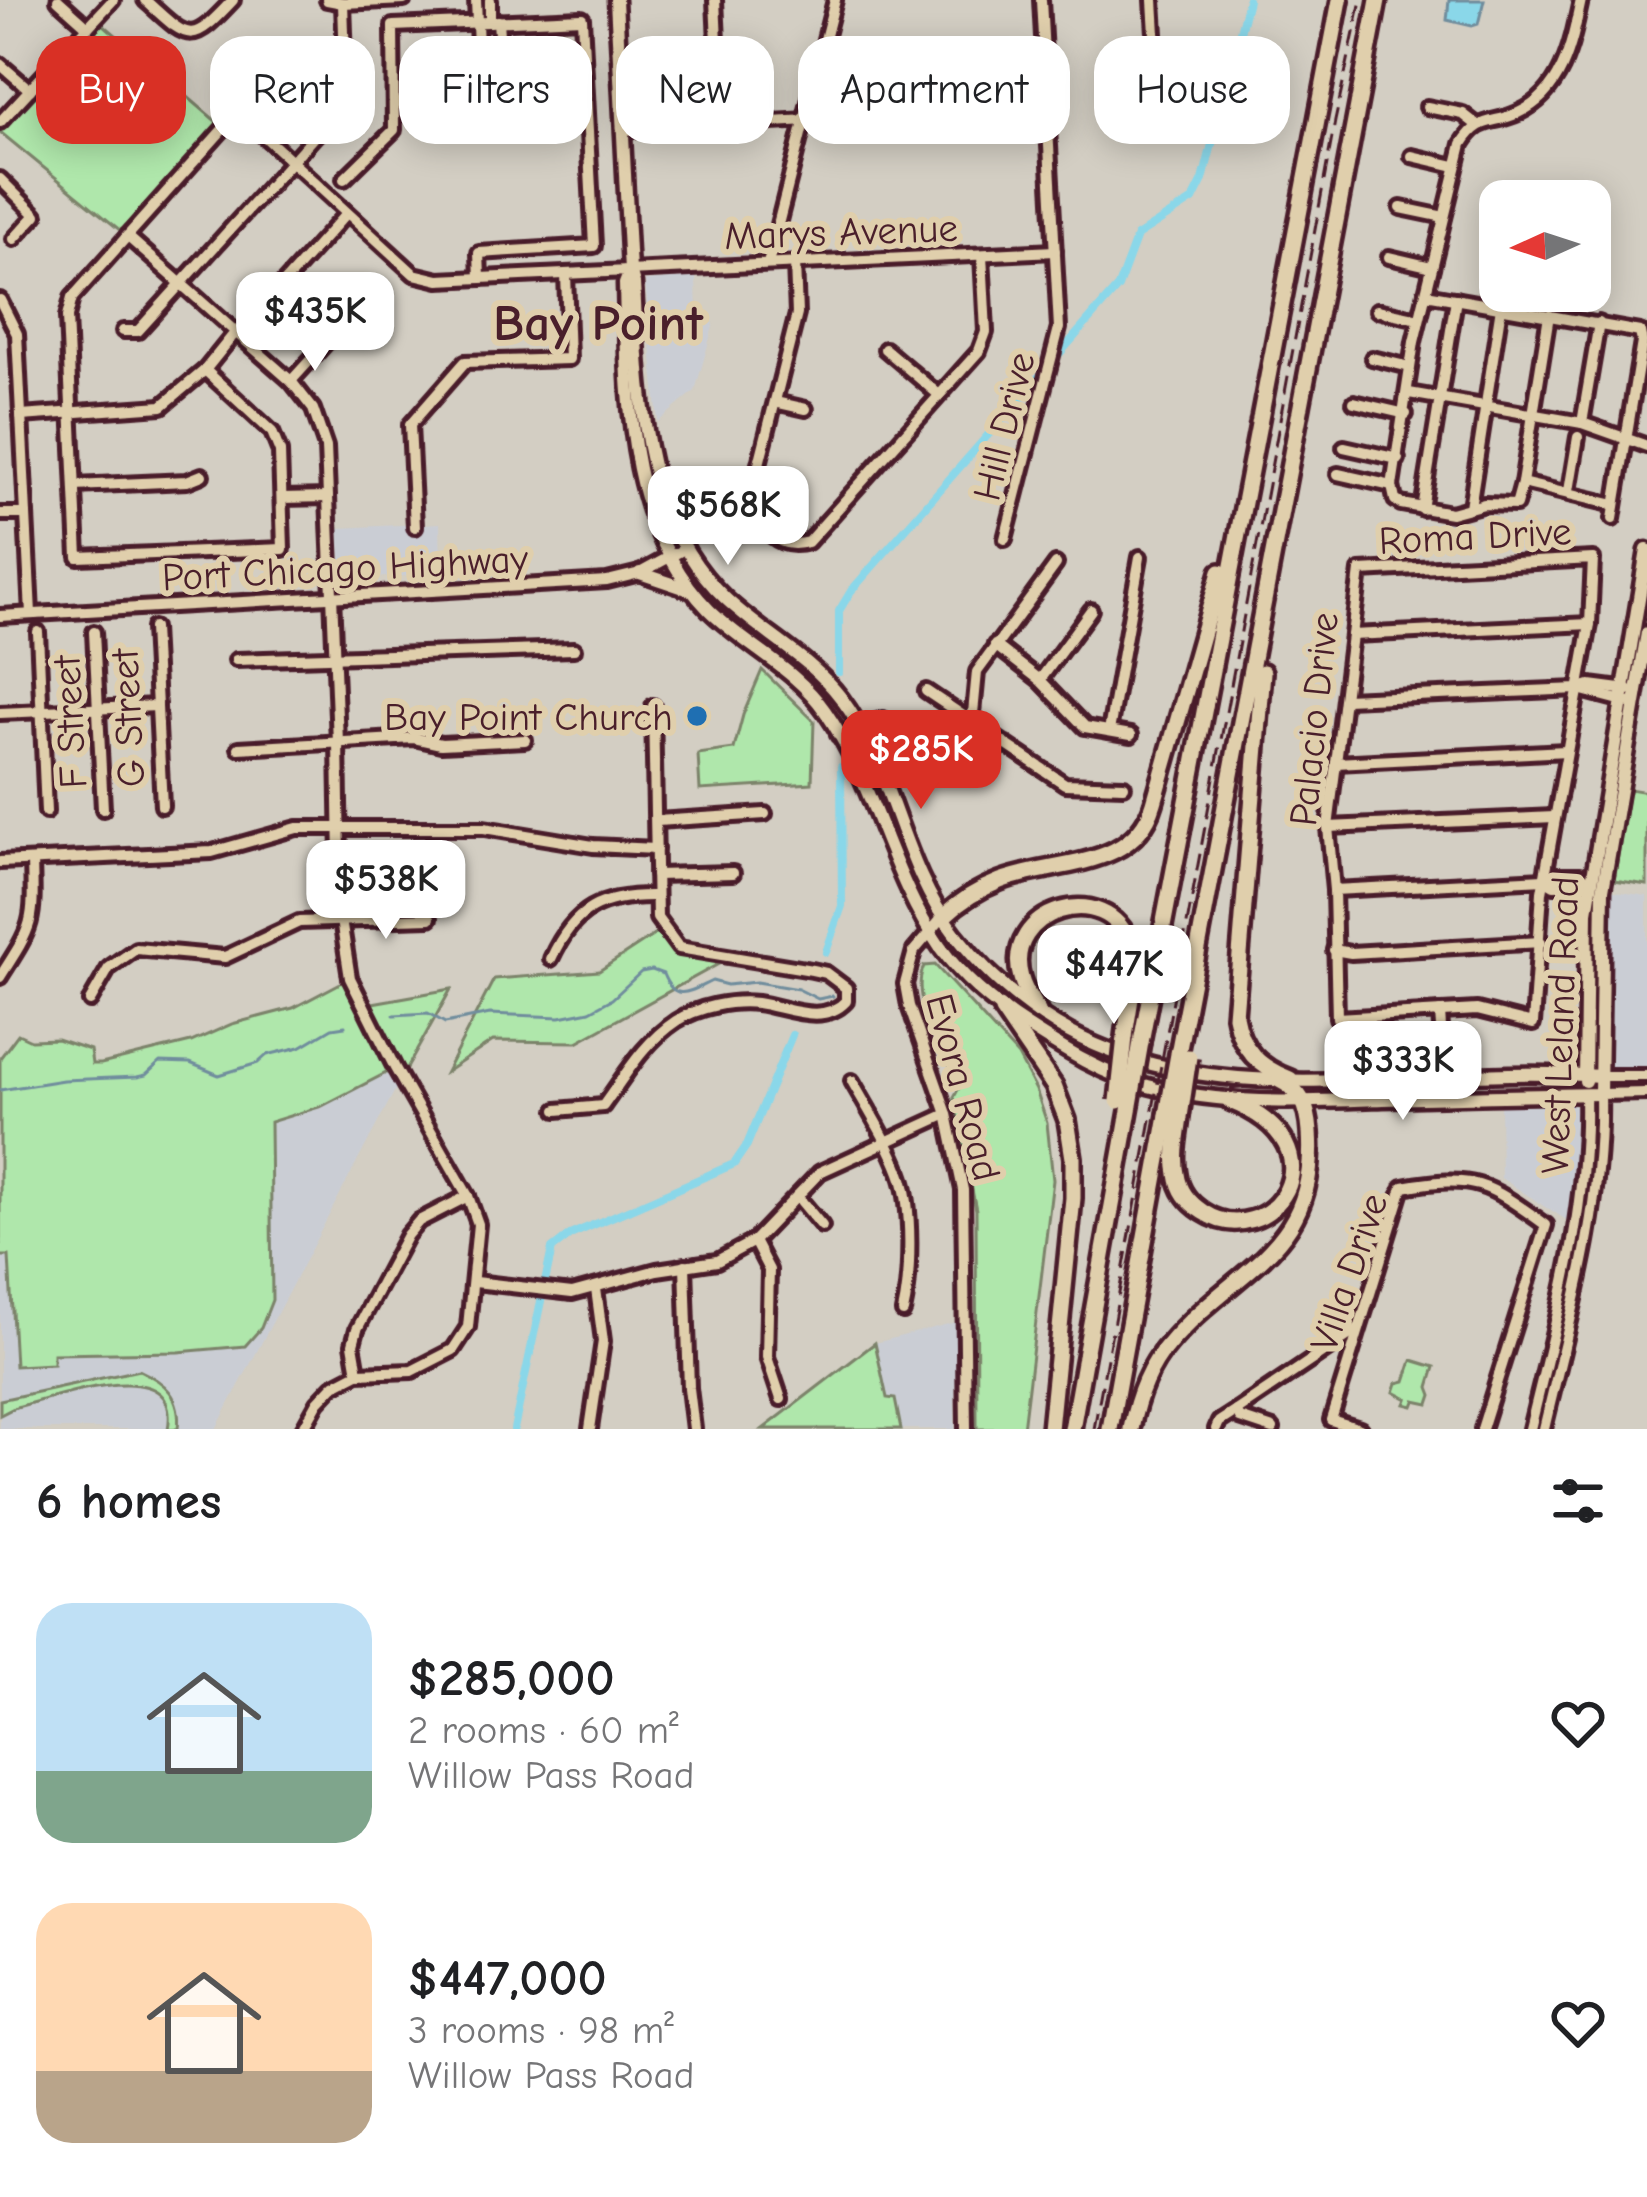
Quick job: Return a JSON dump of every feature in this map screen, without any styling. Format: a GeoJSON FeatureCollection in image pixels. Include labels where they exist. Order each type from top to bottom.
{"type":"FeatureCollection","features":[{"type":"Feature","properties":{"kind":"highway"},"geometry":{"type":"LineString","coordinates":[[1072,1429],[1133,1040],[1340,0]]}},
{"type":"Feature","properties":{"kind":"highway"},"geometry":{"type":"LineString","coordinates":[[1110,1429],[1173,1116],[1202,934],[1378,0]]}},
{"type":"Feature","properties":{"kind":"highway"},"geometry":{"type":"LineString","coordinates":[[943,917],[982,889],[1106,856],[1143,830],[1215,584],[1234,536]]}},
{"type":"Feature","properties":{"kind":"highway"},"geometry":{"type":"LineString","coordinates":[[1131,1429],[1144,1384],[1168,1345],[1293,1225],[1310,1176],[1305,1102],[1294,1087],[1255,1060],[1241,1040],[1235,1016],[1264,660],[1262,628]]}},
{"type":"Feature","properties":{"kind":"highway"},"geometry":{"type":"LineString","coordinates":[[1038,1011],[1019,975],[1023,942],[1031,928],[1054,910],[1084,907],[1099,911],[1123,931],[1130,947],[1133,1040]]}},
{"type":"Feature","properties":{"kind":"highway"},"geometry":{"type":"LineString","coordinates":[[1002,1010],[1054,1087],[1073,1158],[1050,1429]]}},
{"type":"Feature","properties":{"kind":"highway"},"geometry":{"type":"LineString","coordinates":[[1173,1116],[1177,1178],[1186,1197],[1213,1218],[1252,1220],[1284,1196],[1291,1172],[1289,1150],[1270,1122],[1230,1101]]}},
{"type":"Feature","properties":{"kind":"main road"},"geometry":{"type":"LineString","coordinates":[[616,0],[618,36]]}},
{"type":"Feature","properties":{"kind":"main road"},"geometry":{"type":"LineString","coordinates":[[624,144],[646,439],[658,484],[686,548],[709,583],[818,669],[860,727],[910,853],[943,917],[978,960],[1038,1011],[1093,1044],[1149,1066],[1214,1078],[1284,1080],[1593,1076]]}},
{"type":"Feature","properties":{"kind":"main road"},"geometry":{"type":"LineString","coordinates":[[630,271],[625,284],[632,436],[645,496],[670,555],[708,609],[800,685],[825,712],[930,931],[959,969],[1002,1010],[1084,1061],[1146,1086],[1230,1101],[1593,1095]]}},
{"type":"Feature","properties":{"kind":"main road","name":"West Leland Road"},"geometry":{"type":"LineString","coordinates":[[1597,883],[1629,696],[1647,550]]}},
{"type":"Feature","properties":{"kind":"main road"},"geometry":{"type":"LineString","coordinates":[[640,574],[695,592]]}},
{"type":"Feature","properties":{"kind":"main road","name":"West Leland Road"},"geometry":{"type":"LineString","coordinates":[[1597,883],[1603,810],[1647,633]]}},
{"type":"Feature","properties":{"kind":"main road"},"geometry":{"type":"LineString","coordinates":[[1548,1075],[1570,1069],[1579,1060],[1597,883]]}},
{"type":"Feature","properties":{"kind":"main road","name":"West Leland Road"},"geometry":{"type":"LineString","coordinates":[[1592,963],[1593,1095]]}},
{"type":"Feature","properties":{"kind":"street"},"geometry":{"type":"LineString","coordinates":[[58,0],[88,27]]}},
{"type":"Feature","properties":{"kind":"street"},"geometry":{"type":"LineString","coordinates":[[0,122],[113,0]]}},
{"type":"Feature","properties":{"kind":"street"},"geometry":{"type":"LineString","coordinates":[[145,0],[180,32],[195,33],[205,30],[233,0]]}},
{"type":"Feature","properties":{"kind":"street"},"geometry":{"type":"LineString","coordinates":[[327,0],[404,0]]}},
{"type":"Feature","properties":{"kind":"street"},"geometry":{"type":"LineString","coordinates":[[476,0],[487,22]]}},
{"type":"Feature","properties":{"kind":"street"},"geometry":{"type":"LineString","coordinates":[[487,22],[490,0]]}},
{"type":"Feature","properties":{"kind":"street"},"geometry":{"type":"LineString","coordinates":[[715,0],[717,36]]}},
{"type":"Feature","properties":{"kind":"street"},"geometry":{"type":"LineString","coordinates":[[827,36],[836,0]]}},
{"type":"Feature","properties":{"kind":"street","name":"Hill Drive"},"geometry":{"type":"LineString","coordinates":[[1041,0],[1043,36]]}},
{"type":"Feature","properties":{"kind":"street"},"geometry":{"type":"LineString","coordinates":[[1153,0],[1155,36]]}},
{"type":"Feature","properties":{"kind":"street"},"geometry":{"type":"LineString","coordinates":[[1549,315],[1516,506],[1470,507],[1451,513],[1395,500],[1392,486],[1419,319],[1462,144],[1478,125],[1519,113],[1561,73],[1581,0]]}},
{"type":"Feature","properties":{"kind":"street"},"geometry":{"type":"LineString","coordinates":[[123,331],[138,331],[339,109],[346,92],[343,3]]}},
{"type":"Feature","properties":{"kind":"street"},"geometry":{"type":"LineString","coordinates":[[344,179],[394,130],[393,26],[582,19],[594,246],[486,253],[486,278]]}},
{"type":"Feature","properties":{"kind":"street"},"geometry":{"type":"LineString","coordinates":[[0,64],[30,90]]}},
{"type":"Feature","properties":{"kind":"street"},"geometry":{"type":"LineString","coordinates":[[1427,107],[1462,114],[1478,125]]}},
{"type":"Feature","properties":{"kind":"street"},"geometry":{"type":"LineString","coordinates":[[205,370],[272,432],[280,452],[283,549],[78,557],[67,317],[72,298],[212,144]]}},
{"type":"Feature","properties":{"kind":"street","name":"Marys Avenue"},"geometry":{"type":"LineString","coordinates":[[273,144],[414,274],[439,280],[1054,251]]}},
{"type":"Feature","properties":{"kind":"street"},"geometry":{"type":"LineString","coordinates":[[769,264],[799,144]]}},
{"type":"Feature","properties":{"kind":"street","name":"Hill Drive"},"geometry":{"type":"LineString","coordinates":[[1005,539],[1059,328],[1049,144]]}},
{"type":"Feature","properties":{"kind":"street"},"geometry":{"type":"LineString","coordinates":[[1412,157],[1455,166]]}},
{"type":"Feature","properties":{"kind":"street"},"geometry":{"type":"LineString","coordinates":[[0,179],[36,215],[14,239]]}},
{"type":"Feature","properties":{"kind":"street"},"geometry":{"type":"LineString","coordinates":[[1401,208],[1444,217]]}},
{"type":"Feature","properties":{"kind":"street"},"geometry":{"type":"LineString","coordinates":[[272,296],[346,214]]}},
{"type":"Feature","properties":{"kind":"street"},"geometry":{"type":"LineString","coordinates":[[127,236],[290,381],[313,409],[320,428],[326,447],[341,920],[350,978],[468,1196],[478,1224],[468,1327],[453,1350],[412,1371],[358,1373],[333,1386],[303,1429]]}},
{"type":"Feature","properties":{"kind":"street"},"geometry":{"type":"LineString","coordinates":[[795,263],[796,314],[755,481],[754,503],[761,524],[776,540],[793,546],[808,542],[979,351],[986,332],[982,255]]}},
{"type":"Feature","properties":{"kind":"street"},"geometry":{"type":"LineString","coordinates":[[1389,257],[1432,267]]}},
{"type":"Feature","properties":{"kind":"street"},"geometry":{"type":"LineString","coordinates":[[415,527],[410,425],[465,362],[569,359],[566,274]]}},
{"type":"Feature","properties":{"kind":"street"},"geometry":{"type":"LineString","coordinates":[[1426,294],[1479,303]]}},
{"type":"Feature","properties":{"kind":"street"},"geometry":{"type":"LineString","coordinates":[[1422,508],[1456,299]]}},
{"type":"Feature","properties":{"kind":"street"},"geometry":{"type":"LineString","coordinates":[[0,300],[17,334],[31,614]]}},
{"type":"Feature","properties":{"kind":"street"},"geometry":{"type":"LineString","coordinates":[[290,381],[364,301]]}},
{"type":"Feature","properties":{"kind":"street"},"geometry":{"type":"LineString","coordinates":[[1377,310],[1419,319]]}},
{"type":"Feature","properties":{"kind":"street"},"geometry":{"type":"LineString","coordinates":[[1470,507],[1501,312]]}},
{"type":"Feature","properties":{"kind":"street"},"geometry":{"type":"LineString","coordinates":[[1531,312],[1640,332],[1612,519]]}},
{"type":"Feature","properties":{"kind":"street"},"geometry":{"type":"LineString","coordinates":[[1569,491],[1599,323]]}},
{"type":"Feature","properties":{"kind":"street"},"geometry":{"type":"LineString","coordinates":[[21,416],[162,406],[205,370],[234,334]]}},
{"type":"Feature","properties":{"kind":"street"},"geometry":{"type":"LineString","coordinates":[[885,349],[938,394]]}},
{"type":"Feature","properties":{"kind":"street"},"geometry":{"type":"LineString","coordinates":[[1372,358],[1410,367]]}},
{"type":"Feature","properties":{"kind":"street"},"geometry":{"type":"LineString","coordinates":[[1409,393],[1533,415],[1647,446]]}},
{"type":"Feature","properties":{"kind":"street"},"geometry":{"type":"LineString","coordinates":[[775,402],[806,409]]}},
{"type":"Feature","properties":{"kind":"street"},"geometry":{"type":"LineString","coordinates":[[1354,402],[1406,414]]}},
{"type":"Feature","properties":{"kind":"street"},"geometry":{"type":"LineString","coordinates":[[1344,447],[1398,459]]}},
{"type":"Feature","properties":{"kind":"street"},"geometry":{"type":"LineString","coordinates":[[1338,474],[1392,486]]}},
{"type":"Feature","properties":{"kind":"street"},"geometry":{"type":"LineString","coordinates":[[75,486],[187,482],[202,475]]}},
{"type":"Feature","properties":{"kind":"street"},"geometry":{"type":"LineString","coordinates":[[1522,482],[1615,505]]}},
{"type":"Feature","properties":{"kind":"street"},"geometry":{"type":"LineString","coordinates":[[283,498],[328,497]]}},
{"type":"Feature","properties":{"kind":"street"},"geometry":{"type":"LineString","coordinates":[[0,514],[26,514]]}},
{"type":"Feature","properties":{"kind":"street","name":"Port Chicago Highway"},"geometry":{"type":"LineString","coordinates":[[0,616],[554,586],[640,574],[686,548]]}},
{"type":"Feature","properties":{"kind":"street"},"geometry":{"type":"LineString","coordinates":[[1109,731],[1140,557]]}},
{"type":"Feature","properties":{"kind":"street","name":"Roma Drive"},"geometry":{"type":"LineString","coordinates":[[1360,571],[1593,560],[1590,624]]}},
{"type":"Feature","properties":{"kind":"street"},"geometry":{"type":"LineString","coordinates":[[838,734],[883,719],[947,756],[973,724],[977,672],[1056,564]]}},
{"type":"Feature","properties":{"kind":"street","name":"Palacio Drive"},"geometry":{"type":"LineString","coordinates":[[1360,571],[1328,827],[1337,1018],[1440,1012]]}},
{"type":"Feature","properties":{"kind":"street"},"geometry":{"type":"LineString","coordinates":[[1040,680],[1091,610]]}},
{"type":"Feature","properties":{"kind":"street"},"geometry":{"type":"LineString","coordinates":[[1352,635],[1590,624],[1544,879],[1533,1024],[1477,1010],[1440,1012],[1444,1077]]}},
{"type":"Feature","properties":{"kind":"street","name":"G Street"},"geometry":{"type":"LineString","coordinates":[[153,628],[162,806]]}},
{"type":"Feature","properties":{"kind":"street"},"geometry":{"type":"LineString","coordinates":[[38,632],[46,812]]}},
{"type":"Feature","properties":{"kind":"street","name":"F Street"},"geometry":{"type":"LineString","coordinates":[[94,632],[103,809]]}},
{"type":"Feature","properties":{"kind":"street"},"geometry":{"type":"LineString","coordinates":[[995,645],[1040,680],[1085,727],[1132,735]]}},
{"type":"Feature","properties":{"kind":"street"},"geometry":{"type":"LineString","coordinates":[[236,659],[574,649]]}},
{"type":"Feature","properties":{"kind":"street"},"geometry":{"type":"LineString","coordinates":[[1345,699],[1578,689],[1629,696]]}},
{"type":"Feature","properties":{"kind":"street"},"geometry":{"type":"LineString","coordinates":[[926,691],[1065,784],[1124,786]]}},
{"type":"Feature","properties":{"kind":"street"},"geometry":{"type":"LineString","coordinates":[[0,713],[157,706]]}},
{"type":"Feature","properties":{"kind":"street"},"geometry":{"type":"LineString","coordinates":[[557,1110],[603,1106],[630,1065],[662,1032],[679,1018],[705,1008],[756,1003],[833,1013],[846,1001],[846,988],[826,974],[679,948],[657,918],[653,706]]}},
{"type":"Feature","properties":{"kind":"street"},"geometry":{"type":"LineString","coordinates":[[239,748],[414,738],[441,743],[524,740]]}},
{"type":"Feature","properties":{"kind":"street"},"geometry":{"type":"LineString","coordinates":[[1336,763],[1566,751]]}},
{"type":"Feature","properties":{"kind":"street"},"geometry":{"type":"LineString","coordinates":[[657,821],[765,814]]}},
{"type":"Feature","properties":{"kind":"street"},"geometry":{"type":"LineString","coordinates":[[1328,827],[1554,817]]}},
{"type":"Feature","properties":{"kind":"street"},"geometry":{"type":"LineString","coordinates":[[0,862],[212,852],[297,828],[484,828],[592,847],[656,848]]}},
{"type":"Feature","properties":{"kind":"street"},"geometry":{"type":"LineString","coordinates":[[0,977],[34,916],[32,861]]}},
{"type":"Feature","properties":{"kind":"street"},"geometry":{"type":"LineString","coordinates":[[656,874],[733,873]]}},
{"type":"Feature","properties":{"kind":"street"},"geometry":{"type":"LineString","coordinates":[[1334,890],[1581,875],[1597,883]]}},
{"type":"Feature","properties":{"kind":"street"},"geometry":{"type":"LineString","coordinates":[[551,959],[560,938],[600,901],[617,895],[656,896]]}},
{"type":"Feature","properties":{"kind":"street","name":"Evora Road"},"geometry":{"type":"LineString","coordinates":[[943,917],[909,962],[906,995],[947,1114],[965,1211],[966,1429]]}},
{"type":"Feature","properties":{"kind":"street"},"geometry":{"type":"LineString","coordinates":[[90,1001],[109,968],[136,949],[225,957],[299,922],[430,918]]}},
{"type":"Feature","properties":{"kind":"street"},"geometry":{"type":"LineString","coordinates":[[1334,950],[1351,953],[1541,942]]}},
{"type":"Feature","properties":{"kind":"street"},"geometry":{"type":"LineString","coordinates":[[1593,1076],[1647,1076]]}},
{"type":"Feature","properties":{"kind":"street"},"geometry":{"type":"LineString","coordinates":[[852,1081],[907,1194],[903,1312]]}},
{"type":"Feature","properties":{"kind":"street"},"geometry":{"type":"LineString","coordinates":[[1593,1095],[1647,1093]]}},
{"type":"Feature","properties":{"kind":"street","name":"West Leland Road"},"geometry":{"type":"LineString","coordinates":[[1530,1429],[1578,1228],[1593,1095]]}},
{"type":"Feature","properties":{"kind":"street","name":"West Leland Road"},"geometry":{"type":"LineString","coordinates":[[1544,1429],[1592,1225],[1600,1161],[1593,1095]]}},
{"type":"Feature","properties":{"kind":"street"},"geometry":{"type":"LineString","coordinates":[[475,1282],[556,1292],[596,1289],[717,1261],[754,1241],[820,1172],[947,1114]]}},
{"type":"Feature","properties":{"kind":"street","name":"Villa Drive"},"geometry":{"type":"LineString","coordinates":[[1360,1429],[1329,1424],[1403,1187],[1460,1179],[1510,1200],[1546,1225],[1481,1429]]}},
{"type":"Feature","properties":{"kind":"street"},"geometry":{"type":"LineString","coordinates":[[358,1373],[353,1344],[357,1329],[407,1235],[419,1221],[468,1196]]}},
{"type":"Feature","properties":{"kind":"street"},"geometry":{"type":"LineString","coordinates":[[796,1196],[822,1226]]}},
{"type":"Feature","properties":{"kind":"street"},"geometry":{"type":"LineString","coordinates":[[754,1241],[769,1270],[767,1357],[781,1400]]}},
{"type":"Feature","properties":{"kind":"street"},"geometry":{"type":"LineString","coordinates":[[686,1265],[688,1388],[694,1429]]}},
{"type":"Feature","properties":{"kind":"street"},"geometry":{"type":"LineString","coordinates":[[590,1429],[603,1341],[596,1289]]}},
{"type":"Feature","properties":{"kind":"street"},"geometry":{"type":"LineString","coordinates":[[1216,1429],[1219,1422],[1359,1328]]}},
{"type":"Feature","properties":{"kind":"street"},"geometry":{"type":"LineString","coordinates":[[1236,1411],[1240,1418],[1273,1429]]}},
{"type":"Feature","properties":{"kind":"shaded area"},"geometry":{"type":"Polygon","coordinates":[[[696,277],[697,324],[714,323],[695,391],[658,422],[645,281],[696,277]]]}},
{"type":"Feature","properties":{"kind":"shaded area"},"geometry":{"type":"Polygon","coordinates":[[[440,523],[441,574],[348,579],[342,574],[339,528],[440,523]]]}},
{"type":"Feature","properties":{"kind":"shaded area"},"geometry":{"type":"Polygon","coordinates":[[[1608,890],[1647,896],[1647,1070],[1605,1072],[1608,890]]]}},
{"type":"Feature","properties":{"kind":"shaded area"},"geometry":{"type":"Polygon","coordinates":[[[395,1068],[401,1079],[216,1429],[0,1429],[0,1150],[269,1121],[322,1106],[395,1068]]]}},
{"type":"Feature","properties":{"kind":"shaded area"},"geometry":{"type":"Polygon","coordinates":[[[1571,1103],[1576,1107],[1568,1221],[1501,1178],[1500,1104],[1571,1103]]]}},
{"type":"Feature","properties":{"kind":"shaded area"},"geometry":{"type":"Polygon","coordinates":[[[956,1322],[955,1429],[901,1429],[895,1399],[887,1398],[875,1343],[956,1322]]]}},
{"type":"Feature","properties":{"kind":"green space"},"geometry":{"type":"Polygon","coordinates":[[[96,18],[117,36],[79,36],[96,18]]]}},
{"type":"Feature","properties":{"kind":"green space"},"geometry":{"type":"Polygon","coordinates":[[[36,83],[36,144],[186,144],[186,95],[210,116],[211,144],[127,236],[0,132],[0,122],[36,83]]]}},
{"type":"Feature","properties":{"kind":"green space"},"geometry":{"type":"Polygon","coordinates":[[[762,670],[814,721],[812,783],[700,790],[698,754],[734,749],[762,670]]]}},
{"type":"Feature","properties":{"kind":"green space"},"geometry":{"type":"Polygon","coordinates":[[[1629,789],[1647,792],[1647,885],[1614,880],[1629,789]]]}},
{"type":"Feature","properties":{"kind":"green space"},"geometry":{"type":"Polygon","coordinates":[[[663,929],[679,948],[733,956],[577,1042],[493,1041],[446,1072],[494,979],[599,971],[663,929]]]}},
{"type":"Feature","properties":{"kind":"green space"},"geometry":{"type":"Polygon","coordinates":[[[935,965],[1018,1056],[1047,1123],[1053,1180],[1023,1429],[977,1429],[976,1210],[954,1097],[960,1086],[930,1027],[921,995],[924,966],[935,965]]]}},
{"type":"Feature","properties":{"kind":"green space"},"geometry":{"type":"Polygon","coordinates":[[[350,978],[361,1005],[451,989],[401,1079],[394,1069],[322,1106],[270,1122],[272,1300],[261,1328],[245,1346],[53,1354],[53,1364],[15,1366],[9,1256],[0,1256],[0,1058],[18,1034],[90,1050],[92,1064],[101,1064],[191,1042],[232,1024],[293,1008],[350,978]]]}},
{"type":"Feature","properties":{"kind":"green space"},"geometry":{"type":"Polygon","coordinates":[[[875,1343],[887,1398],[895,1399],[901,1429],[763,1429],[875,1343]]]}},
{"type":"Feature","properties":{"kind":"green space"},"geometry":{"type":"Polygon","coordinates":[[[1412,1360],[1435,1367],[1429,1404],[1405,1404],[1407,1399],[1394,1392],[1397,1383],[1405,1381],[1412,1360]]]}},
{"type":"Feature","properties":{"kind":"green space"},"geometry":{"type":"Polygon","coordinates":[[[139,1370],[170,1392],[178,1429],[168,1429],[167,1405],[156,1391],[137,1385],[85,1389],[0,1415],[0,1400],[139,1370]]]}},
{"type":"Feature","properties":{"kind":"water"},"geometry":{"type":"Polygon","coordinates":[[[1449,0],[1484,0],[1478,24],[1447,20],[1449,0]]]}},
{"type":"Feature","properties":{"kind":"waterway"},"geometry":{"type":"LineString","coordinates":[[839,672],[839,611],[851,591],[1118,287],[1137,236],[1193,200],[1203,180],[1248,0]]}},
{"type":"Feature","properties":{"kind":"waterway"},"geometry":{"type":"LineString","coordinates":[[826,952],[842,906],[841,767]]}},
{"type":"Feature","properties":{"kind":"waterway"},"geometry":{"type":"LineString","coordinates":[[394,1015],[428,1013],[445,1023],[490,1014],[560,1017],[590,1011],[612,999],[641,972],[652,970],[684,993],[712,981],[798,989],[818,999],[833,996]]}},
{"type":"Feature","properties":{"kind":"waterway"},"geometry":{"type":"LineString","coordinates":[[0,1090],[63,1080],[137,1077],[160,1062],[190,1063],[219,1075],[345,1026]]}},
{"type":"Feature","properties":{"kind":"waterway"},"geometry":{"type":"LineString","coordinates":[[514,1429],[552,1249],[570,1235],[734,1164],[747,1145],[792,1035]]}},
{"type":"Feature","properties":{"kind":"railway"},"geometry":{"type":"LineString","coordinates":[[1094,1429],[1361,0]]}},
{"type":"Feature","properties":{"kind":"place","name":"Bay Point Church"},"geometry":{"type":"Point","coordinates":[697,716]}},
{"type":"Feature","properties":{"kind":"district","name":"Bay Point"},"geometry":{"type":"Point","coordinates":[598,322]}}]}
